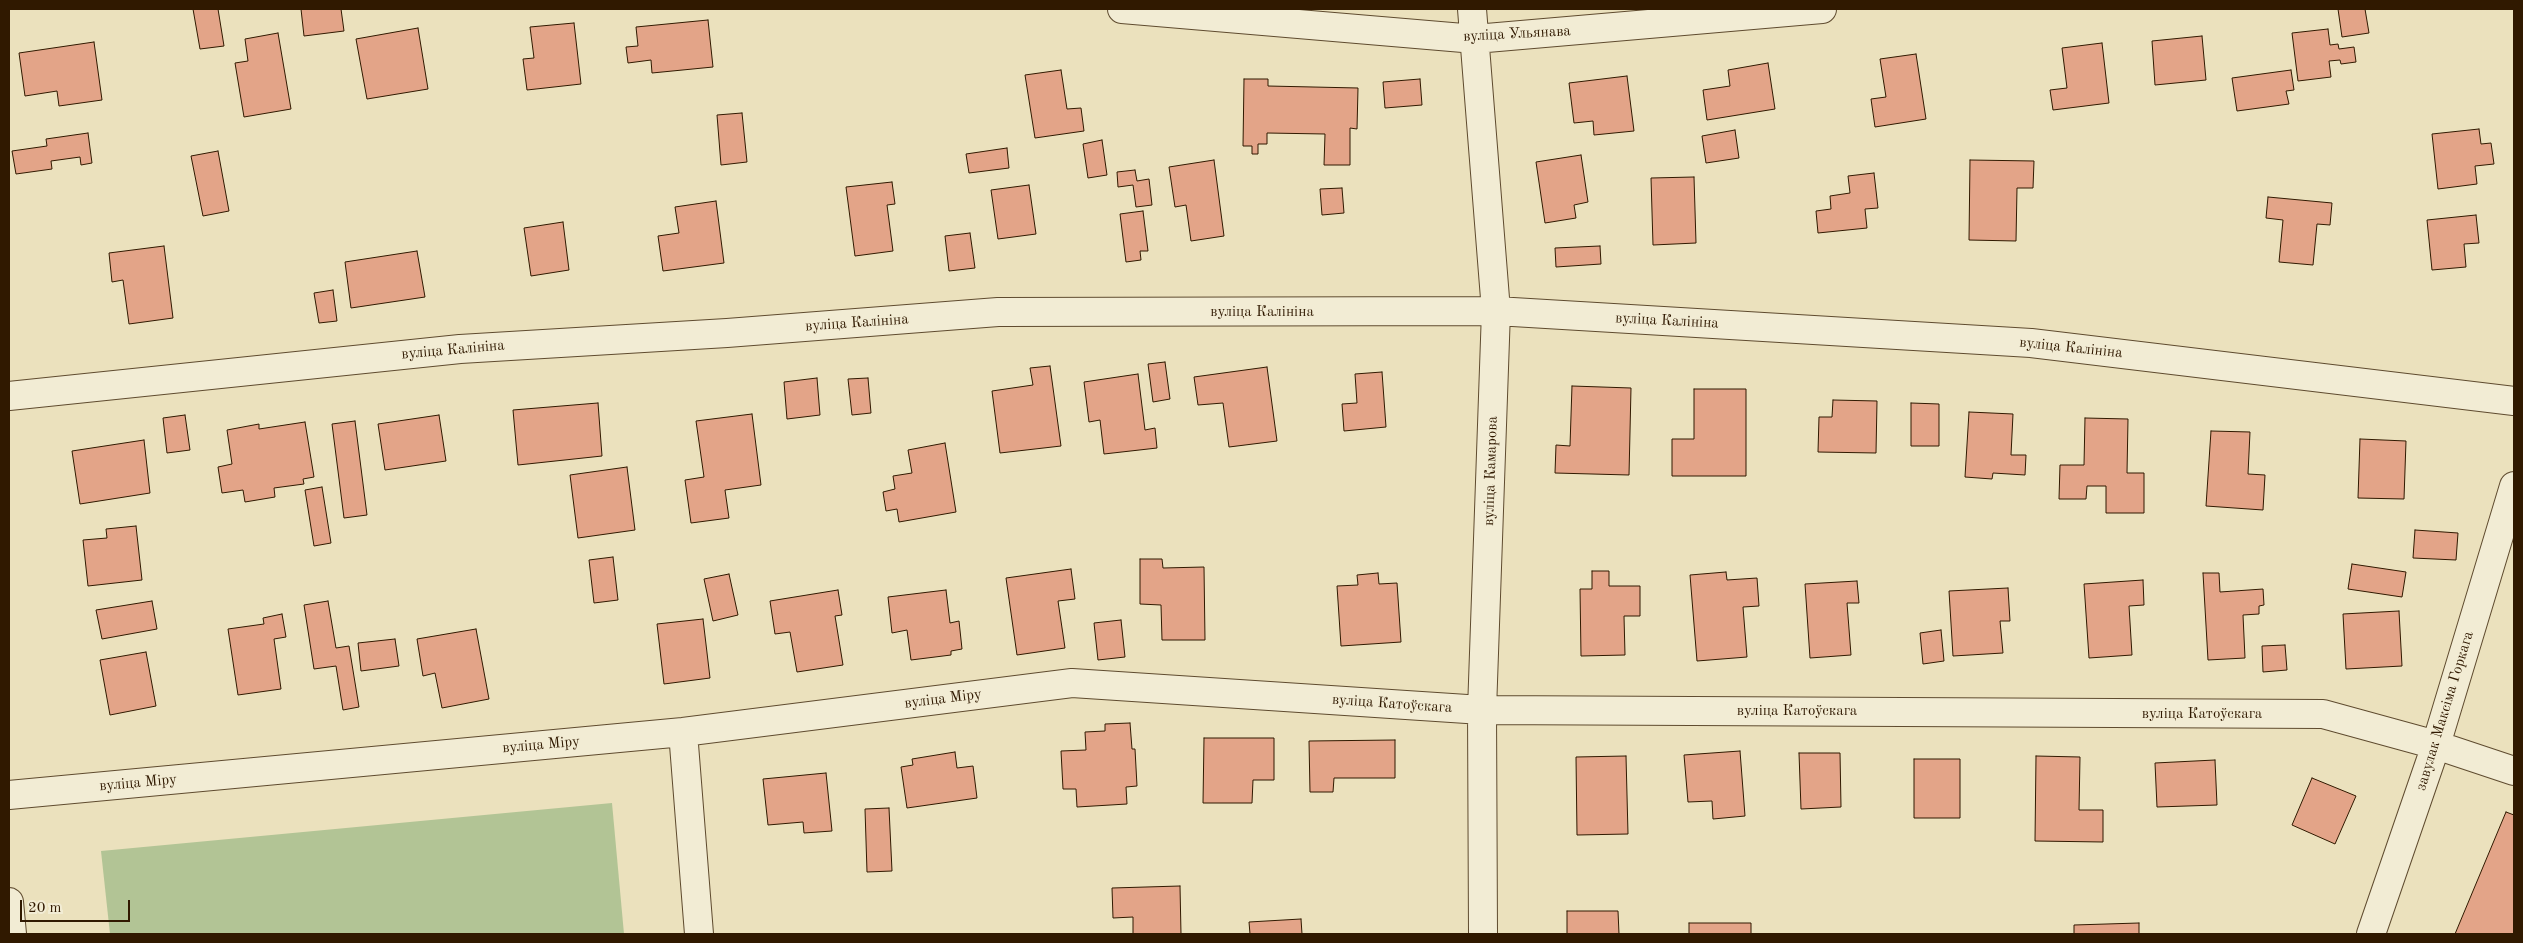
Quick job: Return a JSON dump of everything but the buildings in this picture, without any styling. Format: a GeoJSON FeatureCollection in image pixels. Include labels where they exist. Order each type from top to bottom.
{"type":"FeatureCollection","features":[{"type":"Feature","properties":{"kind":"street","name":"вуліца Ульянава"},"geometry":{"type":"LineString","coordinates":[[1122,9],[1475,39],[1822,9]]}},
{"type":"Feature","properties":{"kind":"street","name":"вуліца Камарова"},"geometry":{"type":"LineString","coordinates":[[1472,9],[1496,311],[1482,710],[1483,934]]}},
{"type":"Feature","properties":{"kind":"street","name":"вуліца Калініна"},"geometry":{"type":"LineString","coordinates":[[9,396],[460,349],[727,333],[998,312],[1496,311],[2031,343],[2514,400]]}},
{"type":"Feature","properties":{"kind":"street","name":"завулак Максіма Горкага"},"geometry":{"type":"LineString","coordinates":[[2371,934],[2436,745],[2514,486]]}},
{"type":"Feature","properties":{"kind":"street","name":"вуліца Катоўскага"},"geometry":{"type":"LineString","coordinates":[[1072,683],[1482,710],[2323,714],[2436,745],[2514,771]]}},
{"type":"Feature","properties":{"kind":"street","name":"вуліца Міру"},"geometry":{"type":"LineString","coordinates":[[9,796],[683,732],[1072,683]]}},
{"type":"Feature","properties":{"kind":"street"},"geometry":{"type":"LineString","coordinates":[[683,732],[699,934]]}},
{"type":"Feature","properties":{"kind":"street"},"geometry":{"type":"LineString","coordinates":[[9,902],[12,934]]}},
{"type":"Feature","properties":{"kind":"green space"},"geometry":{"type":"Polygon","coordinates":[[[612,803],[624,934],[110,934],[101,851],[612,803]]]}}]}
